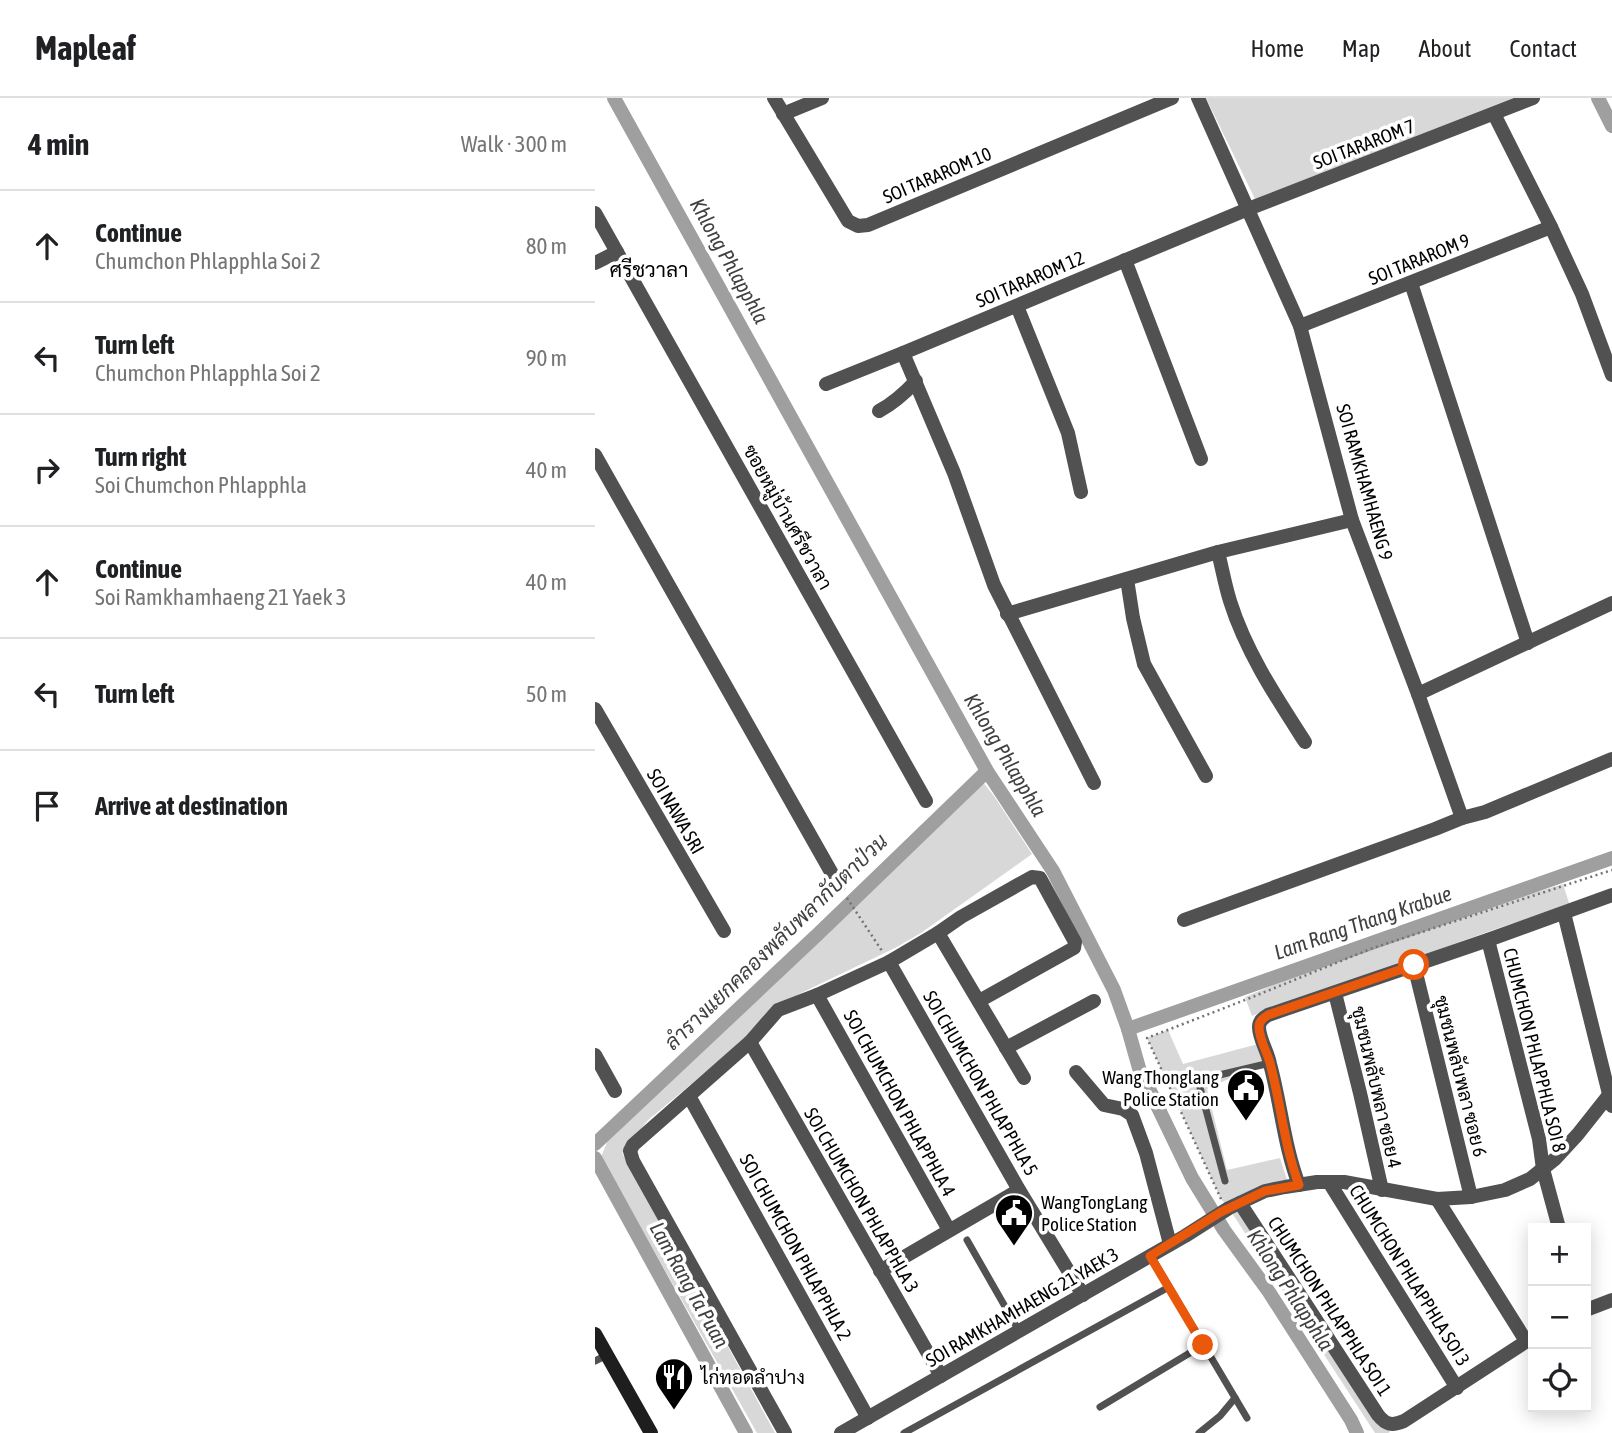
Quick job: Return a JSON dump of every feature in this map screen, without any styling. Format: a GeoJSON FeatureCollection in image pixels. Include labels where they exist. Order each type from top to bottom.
{"type":"FeatureCollection","features":[{"type":"Feature","properties":{"kind":"street","name":"SOI TARAROM 10"},"geometry":{"type":"LineString","coordinates":[[774,98],[848,221],[858,226],[868,225],[1172,98]]}},
{"type":"Feature","properties":{"kind":"street"},"geometry":{"type":"LineString","coordinates":[[783,114],[822,98]]}},
{"type":"Feature","properties":{"kind":"street","name":"SOI RAMKHAMHAENG 9"},"geometry":{"type":"LineString","coordinates":[[1198,98],[1300,326],[1352,520],[1419,694],[1462,818]]}},
{"type":"Feature","properties":{"kind":"street","name":"SOI TARAROM 7"},"geometry":{"type":"LineString","coordinates":[[1248,209],[1533,98]]}},
{"type":"Feature","properties":{"kind":"street"},"geometry":{"type":"LineString","coordinates":[[1494,114],[1582,294],[1612,374]]}},
{"type":"Feature","properties":{"kind":"street","name":"SOI TARAROM 12"},"geometry":{"type":"LineString","coordinates":[[826,384],[1248,209]]}},
{"type":"Feature","properties":{"kind":"street","name":"ซอยหมู่บ้านศรีชวาลา"},"geometry":{"type":"LineString","coordinates":[[595,213],[926,801]]}},
{"type":"Feature","properties":{"kind":"street","name":"SOI TARAROM 9"},"geometry":{"type":"LineString","coordinates":[[1300,326],[1551,227]]}},
{"type":"Feature","properties":{"kind":"street"},"geometry":{"type":"LineString","coordinates":[[595,263],[617,252]]}},
{"type":"Feature","properties":{"kind":"street"},"geometry":{"type":"LineString","coordinates":[[1125,260],[1201,459]]}},
{"type":"Feature","properties":{"kind":"street"},"geometry":{"type":"LineString","coordinates":[[1411,283],[1528,643]]}},
{"type":"Feature","properties":{"kind":"street"},"geometry":{"type":"LineString","coordinates":[[1017,306],[1068,433],[1081,492]]}},
{"type":"Feature","properties":{"kind":"street"},"geometry":{"type":"LineString","coordinates":[[903,354],[968,509],[994,585],[1094,783]]}},
{"type":"Feature","properties":{"kind":"street"},"geometry":{"type":"LineString","coordinates":[[879,411],[903,396],[916,381]]}},
{"type":"Feature","properties":{"kind":"street"},"geometry":{"type":"LineString","coordinates":[[595,455],[839,886]]}},
{"type":"Feature","properties":{"kind":"street"},"geometry":{"type":"LineString","coordinates":[[1007,614],[1218,552],[1352,520]]}},
{"type":"Feature","properties":{"kind":"street"},"geometry":{"type":"LineString","coordinates":[[1218,552],[1230,601],[1254,657],[1305,742]]}},
{"type":"Feature","properties":{"kind":"street"},"geometry":{"type":"LineString","coordinates":[[1127,579],[1144,664],[1206,776]]}},
{"type":"Feature","properties":{"kind":"street"},"geometry":{"type":"LineString","coordinates":[[1419,694],[1612,603]]}},
{"type":"Feature","properties":{"kind":"street","name":"SOI NAWA SRI"},"geometry":{"type":"LineString","coordinates":[[595,709],[724,931]]}},
{"type":"Feature","properties":{"kind":"street"},"geometry":{"type":"LineString","coordinates":[[1184,920],[1462,818],[1485,812],[1612,759]]}},
{"type":"Feature","properties":{"kind":"street"},"geometry":{"type":"LineString","coordinates":[[786,1433],[629,1151],[750,1042],[778,1010],[889,962],[1032,877],[1040,878],[1075,942],[1074,948],[979,1002]]}},
{"type":"Feature","properties":{"kind":"street"},"geometry":{"type":"LineString","coordinates":[[1299,1185],[1291,1163],[1270,1063],[1259,1026],[1262,1019],[1612,895]]}},
{"type":"Feature","properties":{"kind":"street"},"geometry":{"type":"LineString","coordinates":[[1564,913],[1611,1097]]}},
{"type":"Feature","properties":{"kind":"street"},"geometry":{"type":"LineString","coordinates":[[938,933],[1024,1079]]}},
{"type":"Feature","properties":{"kind":"street","name":"CHUMCHON PHLAPPHLA SOI 8"},"geometry":{"type":"LineString","coordinates":[[1488,940],[1558,1223]]}},
{"type":"Feature","properties":{"kind":"street","name":"SOI CHUMCHON PHLAPPHLA 5"},"geometry":{"type":"LineString","coordinates":[[889,962],[1019,1190],[1083,1294]]}},
{"type":"Feature","properties":{"kind":"street","name":"ชุมชนพลับพลา ซอย 6"},"geometry":{"type":"LineString","coordinates":[[1414,965],[1471,1197]]}},
{"type":"Feature","properties":{"kind":"street","name":"ชุมชนพลับพลา ซอย 4"},"geometry":{"type":"LineString","coordinates":[[1335,993],[1382,1190]]}},
{"type":"Feature","properties":{"kind":"street","name":"SOI CHUMCHON PHLAPPHLA 4"},"geometry":{"type":"LineString","coordinates":[[817,995],[949,1230]]}},
{"type":"Feature","properties":{"kind":"street"},"geometry":{"type":"LineString","coordinates":[[1006,1048],[1094,1001]]}},
{"type":"Feature","properties":{"kind":"street","name":"SOI CHUMCHON PHLAPPHLA 3"},"geometry":{"type":"LineString","coordinates":[[750,1042],[941,1376]]}},
{"type":"Feature","properties":{"kind":"street"},"geometry":{"type":"LineString","coordinates":[[595,1055],[615,1091]]}},
{"type":"Feature","properties":{"kind":"street"},"geometry":{"type":"LineString","coordinates":[[1076,1072],[1104,1105],[1123,1109],[1132,1115],[1146,1153],[1170,1244]]}},
{"type":"Feature","properties":{"kind":"street","name":"SOI CHUMCHON PHLAPPHLA 2"},"geometry":{"type":"LineString","coordinates":[[689,1096],[868,1418]]}},
{"type":"Feature","properties":{"kind":"street","name":"SOI RAMKHAMHAENG 21 YAEK 3"},"geometry":{"type":"LineString","coordinates":[[841,1433],[1230,1208],[1265,1191],[1329,1182],[1344,1182],[1437,1199],[1471,1197],[1504,1190],[1530,1179],[1555,1159],[1611,1097]]}},
{"type":"Feature","properties":{"kind":"street","name":"CHUMCHON PHLAPPHLA SOI 3"},"geometry":{"type":"LineString","coordinates":[[1329,1182],[1457,1388]]}},
{"type":"Feature","properties":{"kind":"street"},"geometry":{"type":"LineString","coordinates":[[880,1271],[1019,1190]]}},
{"type":"Feature","properties":{"kind":"street"},"geometry":{"type":"LineString","coordinates":[[1437,1199],[1528,1336]]}},
{"type":"Feature","properties":{"kind":"street","name":"CHUMCHON PHLAPPHLA SOI 1"},"geometry":{"type":"LineString","coordinates":[[1230,1208],[1385,1423],[1394,1425],[1404,1421],[1528,1340]]}},
{"type":"Feature","properties":{"kind":"street"},"geometry":{"type":"LineString","coordinates":[[1591,1308],[1612,1300]]}},
{"type":"Feature","properties":{"kind":"street"},"geometry":{"type":"LineString","coordinates":[[595,1334],[601,1358],[651,1433]]}},
{"type":"Feature","properties":{"kind":"lane"},"geometry":{"type":"LineString","coordinates":[[1225,1181],[1198,1080],[1270,1063]]}},
{"type":"Feature","properties":{"kind":"lane"},"geometry":{"type":"LineString","coordinates":[[967,1240],[1019,1331]]}},
{"type":"Feature","properties":{"kind":"lane"},"geometry":{"type":"LineString","coordinates":[[1150,1256],[1247,1418]]}},
{"type":"Feature","properties":{"kind":"lane"},"geometry":{"type":"LineString","coordinates":[[904,1433],[1169,1287]]}},
{"type":"Feature","properties":{"kind":"lane"},"geometry":{"type":"LineString","coordinates":[[1100,1407],[1203,1345]]}},
{"type":"Feature","properties":{"kind":"lane"},"geometry":{"type":"LineString","coordinates":[[1199,1433],[1220,1416],[1235,1398]]}},
{"type":"Feature","properties":{"kind":"path"},"geometry":{"type":"LineString","coordinates":[[1230,1208],[1221,1199],[1147,1038],[1373,948],[1612,870]]}},
{"type":"Feature","properties":{"kind":"path"},"geometry":{"type":"LineString","coordinates":[[839,886],[889,962]]}},
{"type":"Feature","properties":{"kind":"shaded area"},"geometry":{"type":"Polygon","coordinates":[[[1206,98],[1513,98],[1255,199],[1206,98]]]}},
{"type":"Feature","properties":{"kind":"shaded area"},"geometry":{"type":"Polygon","coordinates":[[[982,781],[1032,854],[921,933],[799,994],[648,1120],[622,1153],[775,1433],[757,1433],[601,1157],[608,1140],[734,1022],[982,781]]]}},
{"type":"Feature","properties":{"kind":"shaded area"},"geometry":{"type":"Polygon","coordinates":[[[1563,884],[1570,906],[1510,924],[1252,1016],[1245,997],[1332,960],[1563,884]]]}},
{"type":"Feature","properties":{"kind":"shaded area"},"geometry":{"type":"Polygon","coordinates":[[[1168,1030],[1183,1064],[1258,1044],[1265,1062],[1207,1089],[1227,1170],[1280,1158],[1287,1180],[1227,1206],[1221,1199],[1147,1038],[1168,1030]]]}},
{"type":"Feature","properties":{"kind":"shaded area"},"geometry":{"type":"Polygon","coordinates":[[[1240,1208],[1376,1416],[1390,1432],[1375,1433],[1232,1213],[1240,1208]]]}},
{"type":"Feature","properties":{"kind":"waterway","name":"Khlong Phlapphla"},"geometry":{"type":"LineString","coordinates":[[614,98],[987,771],[1053,871],[1114,990],[1139,1068],[1192,1178],[1224,1230],[1269,1292],[1357,1433]]}},
{"type":"Feature","properties":{"kind":"waterway"},"geometry":{"type":"LineString","coordinates":[[1598,98],[1612,126]]}},
{"type":"Feature","properties":{"kind":"waterway","name":"ลำรางแยกคลองพลับพลากับตาป่วน"},"geometry":{"type":"LineString","coordinates":[[595,1144],[987,771]]}},
{"type":"Feature","properties":{"kind":"waterway","name":"Lam Rang Thang Krabue"},"geometry":{"type":"LineString","coordinates":[[1128,1029],[1612,858]]}},
{"type":"Feature","properties":{"kind":"waterway","name":"Lam Rang Ta Puan"},"geometry":{"type":"LineString","coordinates":[[595,1158],[746,1433]]}},
{"type":"Feature","properties":{"kind":"place","name":"Wang Thonglang Police Station"},"geometry":{"type":"Point","coordinates":[1246,1122]}},
{"type":"Feature","properties":{"kind":"place","name":"WangTongLang Police Station"},"geometry":{"type":"Point","coordinates":[1014,1247]}},
{"type":"Feature","properties":{"kind":"place","name":"ไก่ทอดลำปาง"},"geometry":{"type":"Point","coordinates":[674,1411]}},
{"type":"Feature","properties":{"kind":"district","name":"ศรีชวาลา"},"geometry":{"type":"Point","coordinates":[649,270]}},
{"type":"Feature","properties":{"kind":"route"},"geometry":{"type":"LineString","coordinates":[[1203,1345],[1150,1256],[1221,1212],[1265,1191],[1299,1185],[1291,1163],[1270,1063],[1259,1026],[1262,1019],[1414,965]]}}]}
